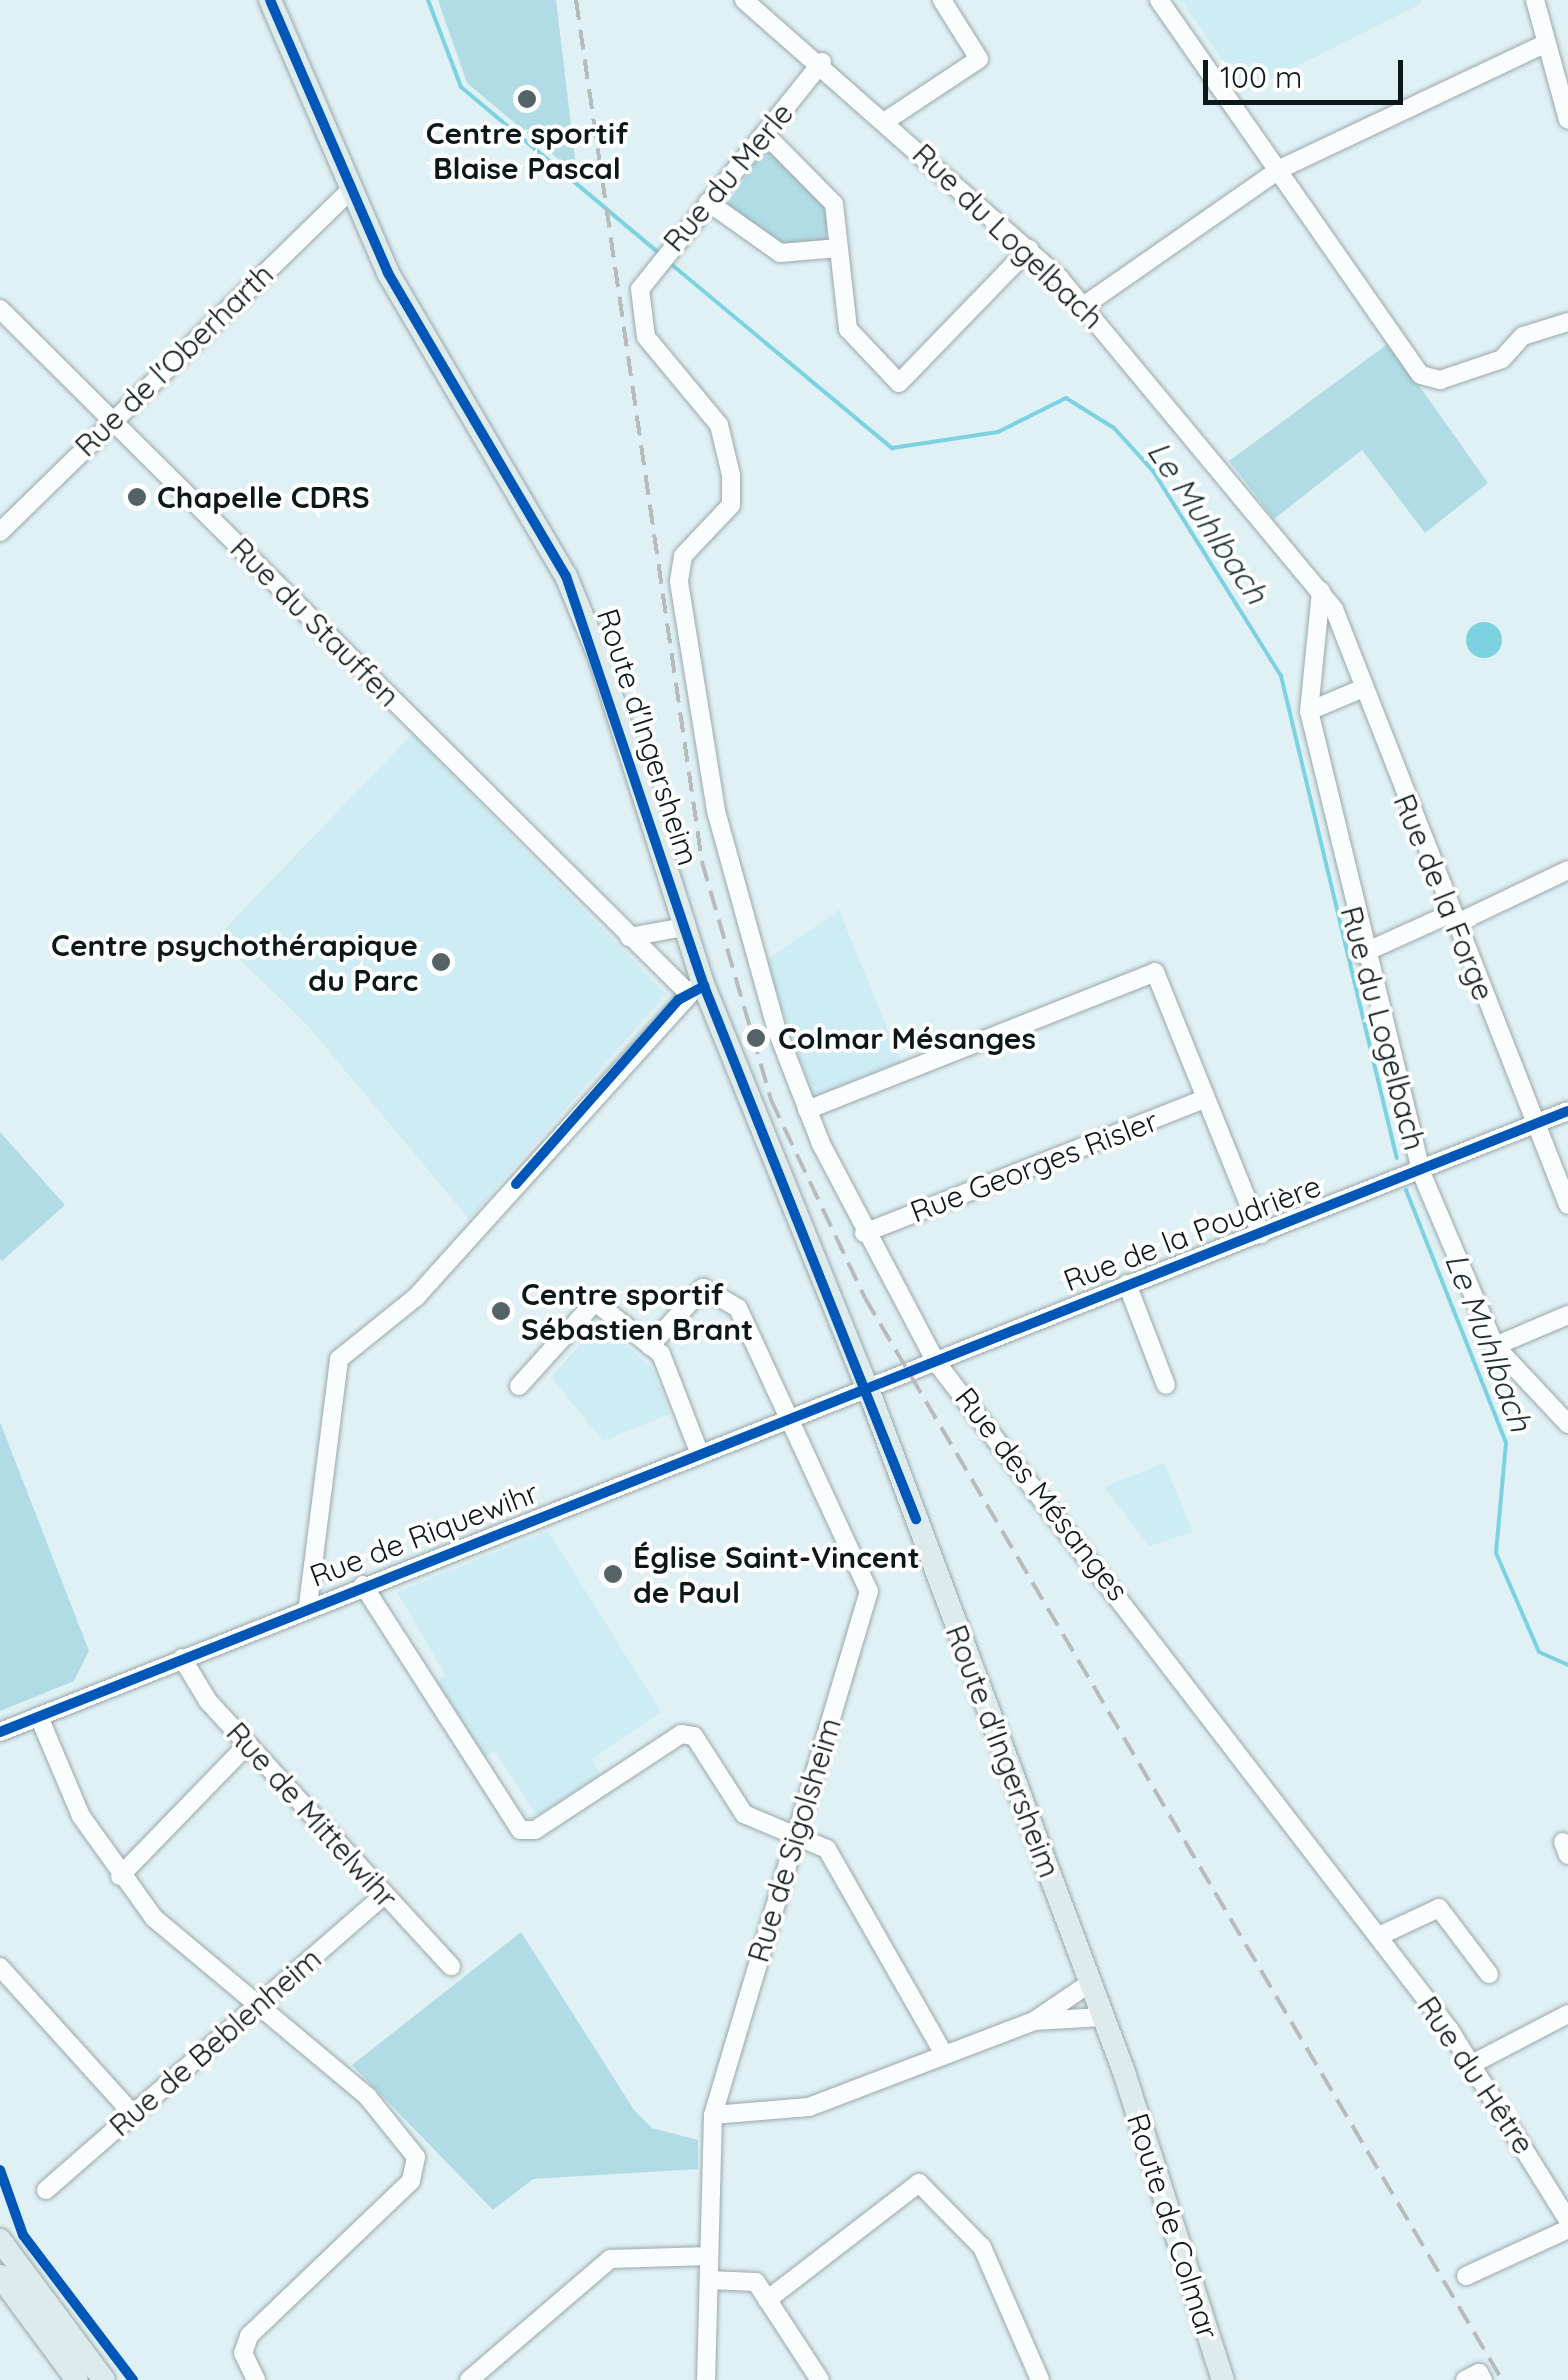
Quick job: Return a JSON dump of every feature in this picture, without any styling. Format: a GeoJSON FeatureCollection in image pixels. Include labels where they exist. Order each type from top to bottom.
{"type":"FeatureCollection","features":[{"type":"Feature","properties":{"kind":"main road","name":"Route d'Ingersheim"},"geometry":{"type":"LineString","coordinates":[[270,0],[350,191],[415,324],[566,576],[684,927],[695,989],[868,1389],[1124,2072]]}},
{"type":"Feature","properties":{"kind":"main road","name":"Route de Colmar"},"geometry":{"type":"LineString","coordinates":[[1124,2072],[1222,2380]]}},
{"type":"Feature","properties":{"kind":"main road"},"geometry":{"type":"LineString","coordinates":[[0,2240],[104,2380]]}},
{"type":"Feature","properties":{"kind":"main road"},"geometry":{"type":"LineString","coordinates":[[0,2276],[77,2380]]}},
{"type":"Feature","properties":{"kind":"street","name":"Rue du Logelbach"},"geometry":{"type":"LineString","coordinates":[[744,0],[887,120],[1085,305],[1320,590],[1309,711],[1361,954],[1421,1172],[1495,1346],[1568,1424]]}},
{"type":"Feature","properties":{"kind":"street"},"geometry":{"type":"LineString","coordinates":[[887,120],[978,59],[942,0]]}},
{"type":"Feature","properties":{"kind":"street"},"geometry":{"type":"LineString","coordinates":[[1158,0],[1422,374],[1440,380],[1502,359],[1523,336],[1568,322]]}},
{"type":"Feature","properties":{"kind":"street"},"geometry":{"type":"LineString","coordinates":[[1535,0],[1568,120]]}},
{"type":"Feature","properties":{"kind":"street"},"geometry":{"type":"LineString","coordinates":[[1085,305],[1280,169],[1546,42]]}},
{"type":"Feature","properties":{"kind":"street","name":"Rue du Merle"},"geometry":{"type":"LineString","coordinates":[[640,295],[662,257],[822,62]]}},
{"type":"Feature","properties":{"kind":"street"},"geometry":{"type":"LineString","coordinates":[[765,134],[819,180],[834,204],[848,329],[898,383],[1029,249]]}},
{"type":"Feature","properties":{"kind":"street","name":"Rue de l'Oberharth"},"geometry":{"type":"LineString","coordinates":[[0,532],[350,191]]}},
{"type":"Feature","properties":{"kind":"street"},"geometry":{"type":"LineString","coordinates":[[708,202],[780,253],[839,248]]}},
{"type":"Feature","properties":{"kind":"street","name":"Rue des Mésanges"},"geometry":{"type":"LineString","coordinates":[[640,295],[650,344],[724,439],[732,506],[683,556],[679,582],[734,888],[807,1110],[864,1233],[936,1362],[1414,1982]]}},
{"type":"Feature","properties":{"kind":"street","name":"Rue du Stauffen"},"geometry":{"type":"LineString","coordinates":[[0,309],[629,937],[695,989]]}},
{"type":"Feature","properties":{"kind":"street","name":"Rue de la Forge"},"geometry":{"type":"LineString","coordinates":[[1320,590],[1568,1205]]}},
{"type":"Feature","properties":{"kind":"street"},"geometry":{"type":"LineString","coordinates":[[1309,711],[1359,690]]}},
{"type":"Feature","properties":{"kind":"street"},"geometry":{"type":"LineString","coordinates":[[1361,954],[1568,870]]}},
{"type":"Feature","properties":{"kind":"street"},"geometry":{"type":"LineString","coordinates":[[629,937],[684,927]]}},
{"type":"Feature","properties":{"kind":"street"},"geometry":{"type":"LineString","coordinates":[[807,1110],[1155,972],[1261,1234]]}},
{"type":"Feature","properties":{"kind":"street"},"geometry":{"type":"LineString","coordinates":[[308,1606],[338,1359],[416,1296],[695,989]]}},
{"type":"Feature","properties":{"kind":"street","name":"Rue Georges Risler"},"geometry":{"type":"LineString","coordinates":[[864,1233],[1205,1099]]}},
{"type":"Feature","properties":{"kind":"street","name":"Rue de la Poudrière"},"geometry":{"type":"LineString","coordinates":[[868,1389],[1568,1111]]}},
{"type":"Feature","properties":{"kind":"street","name":"Rue de la Poudrière"},"geometry":{"type":"LineString","coordinates":[[1127,1284],[1166,1385]]}},
{"type":"Feature","properties":{"kind":"street","name":"Rue de Sigolsheim"},"geometry":{"type":"LineString","coordinates":[[650,1346],[702,1288],[719,1290],[756,1338],[787,1418],[869,1591],[713,2115],[706,2380]]}},
{"type":"Feature","properties":{"kind":"street"},"geometry":{"type":"LineString","coordinates":[[519,1386],[594,1302],[650,1346],[699,1452]]}},
{"type":"Feature","properties":{"kind":"street"},"geometry":{"type":"LineString","coordinates":[[1495,1346],[1568,1315]]}},
{"type":"Feature","properties":{"kind":"street","name":"Rue de Riquewihr"},"geometry":{"type":"LineString","coordinates":[[0,1732],[308,1606],[868,1389]]}},
{"type":"Feature","properties":{"kind":"street"},"geometry":{"type":"LineString","coordinates":[[362,1585],[520,1830],[535,1830],[687,1734],[744,1814],[797,1832],[828,1850],[942,2052]]}},
{"type":"Feature","properties":{"kind":"street","name":"Rue de Mittelwihr"},"geometry":{"type":"LineString","coordinates":[[182,1658],[248,1744],[451,1966]]}},
{"type":"Feature","properties":{"kind":"street"},"geometry":{"type":"LineString","coordinates":[[39,1716],[81,1816],[120,1876],[253,2006],[318,2054],[410,2142],[415,2169],[249,2336],[243,2353],[256,2380]]}},
{"type":"Feature","properties":{"kind":"street"},"geometry":{"type":"LineString","coordinates":[[120,1876],[248,1744]]}},
{"type":"Feature","properties":{"kind":"street","name":"Rue de Beblenheim"},"geometry":{"type":"LineString","coordinates":[[46,2190],[384,1895]]}},
{"type":"Feature","properties":{"kind":"street"},"geometry":{"type":"LineString","coordinates":[[1379,1936],[1439,1908],[1489,1974]]}},
{"type":"Feature","properties":{"kind":"street"},"geometry":{"type":"LineString","coordinates":[[0,1967],[133,2114]]}},
{"type":"Feature","properties":{"kind":"street","name":"Rue du Hêtre"},"geometry":{"type":"LineString","coordinates":[[1414,1982],[1472,2064],[1568,2220]]}},
{"type":"Feature","properties":{"kind":"street"},"geometry":{"type":"LineString","coordinates":[[1034,2021],[1090,1983]]}},
{"type":"Feature","properties":{"kind":"street"},"geometry":{"type":"LineString","coordinates":[[1472,2064],[1568,2014]]}},
{"type":"Feature","properties":{"kind":"street"},"geometry":{"type":"LineString","coordinates":[[713,2115],[809,2107],[942,2052],[1034,2021],[1103,2016]]}},
{"type":"Feature","properties":{"kind":"street"},"geometry":{"type":"LineString","coordinates":[[767,2300],[919,2183],[982,2248],[1040,2380]]}},
{"type":"Feature","properties":{"kind":"street"},"geometry":{"type":"LineString","coordinates":[[1466,2276],[1568,2230]]}},
{"type":"Feature","properties":{"kind":"street"},"geometry":{"type":"LineString","coordinates":[[470,2380],[610,2258],[709,2256]]}},
{"type":"Feature","properties":{"kind":"street"},"geometry":{"type":"LineString","coordinates":[[709,2280],[756,2282],[820,2380]]}},
{"type":"Feature","properties":{"kind":"shaded area","name":"Centre sportif Blaise Pascal"},"geometry":{"type":"Polygon","coordinates":[[[438,0],[556,0],[577,175],[467,83],[438,0]]]}},
{"type":"Feature","properties":{"kind":"shaded area"},"geometry":{"type":"Polygon","coordinates":[[[1181,0],[1422,0],[1422,3],[1244,93],[1181,0]]]}},
{"type":"Feature","properties":{"kind":"shaded area"},"geometry":{"type":"Polygon","coordinates":[[[766,146],[828,208],[826,245],[782,245],[726,206],[766,146]]]}},
{"type":"Feature","properties":{"kind":"shaded area"},"geometry":{"type":"Polygon","coordinates":[[[1389,343],[1488,483],[1425,533],[1362,450],[1274,519],[1229,461],[1389,343]]]}},
{"type":"Feature","properties":{"kind":"shaded area","name":"Centre psychothérapique du Parc"},"geometry":{"type":"Polygon","coordinates":[[[412,734],[666,994],[469,1219],[307,1025],[217,937],[412,734]]]}},
{"type":"Feature","properties":{"kind":"shaded area"},"geometry":{"type":"Polygon","coordinates":[[[839,910],[901,1062],[814,1098],[765,961],[839,910]]]}},
{"type":"Feature","properties":{"kind":"shaded area"},"geometry":{"type":"Polygon","coordinates":[[[0,1132],[65,1205],[2,1261],[0,1259],[0,1132]]]}},
{"type":"Feature","properties":{"kind":"shaded area"},"geometry":{"type":"Polygon","coordinates":[[[600,1322],[652,1368],[670,1414],[603,1441],[551,1377],[600,1322]]]}},
{"type":"Feature","properties":{"kind":"shaded area"},"geometry":{"type":"Polygon","coordinates":[[[0,1422],[89,1651],[74,1681],[0,1711],[0,1422]]]}},
{"type":"Feature","properties":{"kind":"shaded area"},"geometry":{"type":"Polygon","coordinates":[[[1164,1463],[1193,1532],[1149,1546],[1104,1487],[1164,1463]]]}},
{"type":"Feature","properties":{"kind":"shaded area"},"geometry":{"type":"Polygon","coordinates":[[[548,1531],[661,1712],[592,1759],[600,1775],[537,1816],[495,1751],[483,1758],[435,1684],[446,1676],[397,1592],[548,1531]]]}},
{"type":"Feature","properties":{"kind":"shaded area"},"geometry":{"type":"Polygon","coordinates":[[[521,1932],[634,2110],[652,2128],[698,2140],[698,2169],[533,2179],[493,2210],[352,2065],[521,1932]]]}},
{"type":"Feature","properties":{"kind":"water"},"geometry":{"type":"Polygon","coordinates":[[[1484,622],[1497,627],[1502,640],[1497,653],[1484,658],[1471,653],[1466,640],[1471,627],[1484,622]]]}},
{"type":"Feature","properties":{"kind":"waterway","name":"Le Muhlbach"},"geometry":{"type":"LineString","coordinates":[[428,0],[461,87],[660,254]]}},
{"type":"Feature","properties":{"kind":"waterway","name":"Le Muhlbach"},"geometry":{"type":"LineString","coordinates":[[671,264],[892,448],[998,432],[1066,398],[1114,428],[1153,471],[1281,676],[1397,1158]]}},
{"type":"Feature","properties":{"kind":"waterway","name":"Le Muhlbach"},"geometry":{"type":"LineString","coordinates":[[1406,1190],[1506,1443],[1496,1553],[1539,1652],[1568,1665]]}},
{"type":"Feature","properties":{"kind":"railway"},"geometry":{"type":"LineString","coordinates":[[576,0],[702,862],[771,1100],[865,1298],[1502,2380]]}},
{"type":"Feature","properties":{"kind":"cycle path"},"geometry":{"type":"LineString","coordinates":[[270,0],[388,273],[566,576],[704,986],[916,1519]]}},
{"type":"Feature","properties":{"kind":"cycle path"},"geometry":{"type":"LineString","coordinates":[[516,1184],[678,1000],[704,986]]}},
{"type":"Feature","properties":{"kind":"cycle path"},"geometry":{"type":"LineString","coordinates":[[0,1732],[1568,1111]]}},
{"type":"Feature","properties":{"kind":"cycle path"},"geometry":{"type":"LineString","coordinates":[[0,2170],[23,2235],[133,2380]]}},
{"type":"Feature","properties":{"kind":"place","name":"Centre sportif Blaise Pascal"},"geometry":{"type":"Point","coordinates":[527,99]}},
{"type":"Feature","properties":{"kind":"place","name":"Chapelle CDRS"},"geometry":{"type":"Point","coordinates":[137,497]}},
{"type":"Feature","properties":{"kind":"place","name":"Centre psychothérapique du Parc"},"geometry":{"type":"Point","coordinates":[441,962]}},
{"type":"Feature","properties":{"kind":"place","name":"Colmar Mésanges"},"geometry":{"type":"Point","coordinates":[756,1038]}},
{"type":"Feature","properties":{"kind":"place","name":"Centre sportif Sébastien Brant"},"geometry":{"type":"Point","coordinates":[501,1311]}},
{"type":"Feature","properties":{"kind":"place","name":"Église Saint-Vincent de Paul"},"geometry":{"type":"Point","coordinates":[613,1574]}}]}
